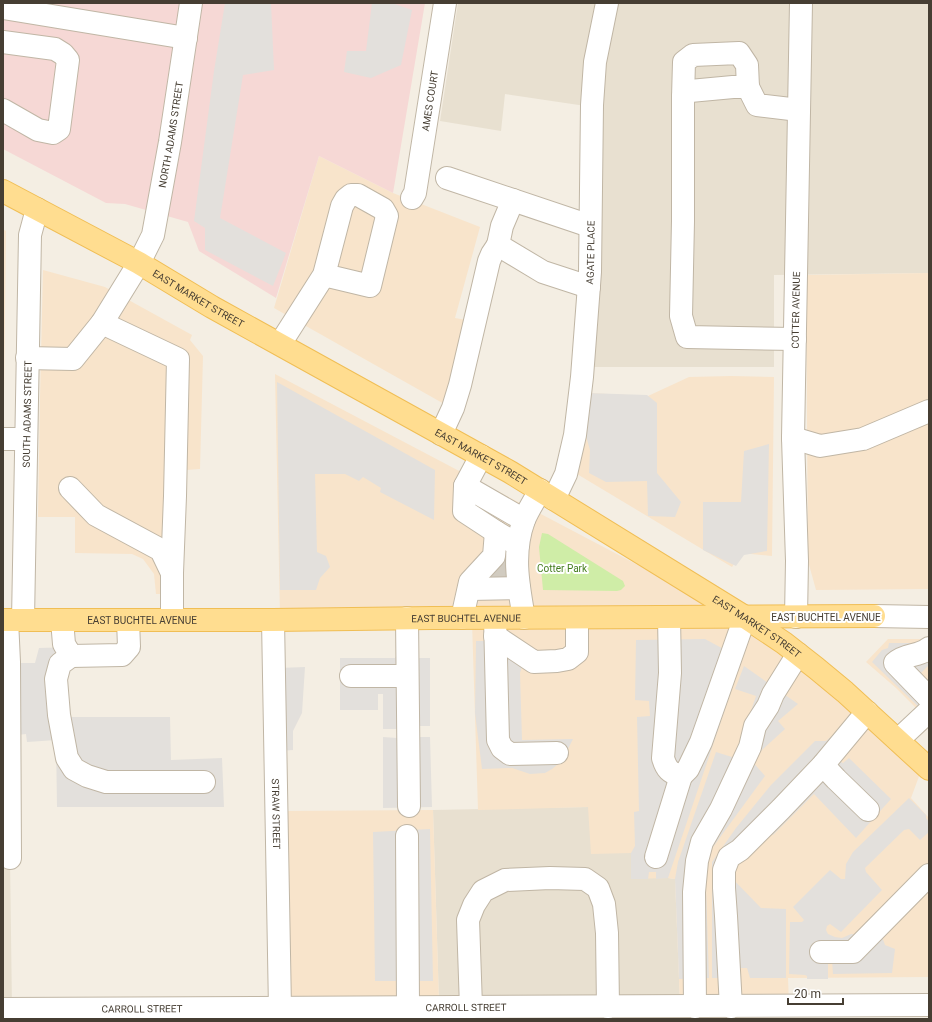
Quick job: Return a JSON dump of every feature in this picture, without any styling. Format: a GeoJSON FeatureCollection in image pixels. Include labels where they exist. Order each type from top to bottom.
{"type":"FeatureCollection","features":[{"type":"Feature","properties":{"kind":"main road","name":"EAST MARKET STREET"},"geometry":{"type":"LineString","coordinates":[[3,191],[139,263],[212,307],[481,456],[745,617],[784,643],[845,692],[929,769]]}},
{"type":"Feature","properties":{"kind":"main road","name":"EAST BUCHTEL AVENUE"},"geometry":{"type":"LineString","coordinates":[[11,620],[462,618],[495,627],[524,618],[874,616]]}},
{"type":"Feature","properties":{"kind":"street","name":"NORTH ADAMS STREET"},"geometry":{"type":"LineString","coordinates":[[27,365],[73,359],[102,323],[139,263],[153,236],[170,142],[191,3]]}},
{"type":"Feature","properties":{"kind":"street","name":"AMES COURT"},"geometry":{"type":"LineString","coordinates":[[412,198],[415,193],[445,3]]}},
{"type":"Feature","properties":{"kind":"street","name":"AGATE PLACE"},"geometry":{"type":"LineString","coordinates":[[524,618],[516,576],[518,545],[524,520],[566,474],[575,435],[582,376],[589,288],[593,90],[595,62],[607,3]]}},
{"type":"Feature","properties":{"kind":"street","name":"COTTER AVENUE"},"geometry":{"type":"LineString","coordinates":[[796,617],[797,561],[793,438],[801,3]]}},
{"type":"Feature","properties":{"kind":"street"},"geometry":{"type":"LineString","coordinates":[[16,7],[68,11],[186,38]]}},
{"type":"Feature","properties":{"kind":"street"},"geometry":{"type":"LineString","coordinates":[[3,42],[55,49],[63,54],[68,60],[59,129],[53,133],[38,130],[3,110]]}},
{"type":"Feature","properties":{"kind":"street"},"geometry":{"type":"LineString","coordinates":[[795,339],[687,337],[681,316],[684,221],[682,97],[684,62],[693,55],[739,53],[746,66],[748,87],[757,105],[799,110]]}},
{"type":"Feature","properties":{"kind":"street"},"geometry":{"type":"LineString","coordinates":[[682,97],[690,91],[748,87]]}},
{"type":"Feature","properties":{"kind":"street"},"geometry":{"type":"LineString","coordinates":[[447,178],[590,226]]}},
{"type":"Feature","properties":{"kind":"street"},"geometry":{"type":"LineString","coordinates":[[441,434],[453,408],[460,385],[489,261],[498,246],[502,226],[513,200]]}},
{"type":"Feature","properties":{"kind":"street","name":"SOUTH ADAMS STREET"},"geometry":{"type":"LineString","coordinates":[[10,858],[9,662],[26,439],[30,235],[37,209]]}},
{"type":"Feature","properties":{"kind":"street"},"geometry":{"type":"LineString","coordinates":[[498,246],[543,272],[589,288]]}},
{"type":"Feature","properties":{"kind":"street"},"geometry":{"type":"LineString","coordinates":[[280,344],[324,275]]}},
{"type":"Feature","properties":{"kind":"street"},"geometry":{"type":"LineString","coordinates":[[102,323],[178,359],[172,620]]}},
{"type":"Feature","properties":{"kind":"street"},"geometry":{"type":"LineString","coordinates":[[793,438],[820,446],[863,439],[929,411]]}},
{"type":"Feature","properties":{"kind":"street"},"geometry":{"type":"LineString","coordinates":[[3,439],[26,439]]}},
{"type":"Feature","properties":{"kind":"street"},"geometry":{"type":"LineString","coordinates":[[481,456],[465,486],[464,511],[518,545]]}},
{"type":"Feature","properties":{"kind":"street"},"geometry":{"type":"LineString","coordinates":[[465,486],[524,520]]}},
{"type":"Feature","properties":{"kind":"street"},"geometry":{"type":"LineString","coordinates":[[70,488],[96,515],[161,550],[172,573]]}},
{"type":"Feature","properties":{"kind":"street"},"geometry":{"type":"LineString","coordinates":[[462,618],[470,582],[484,571],[494,556],[496,532]]}},
{"type":"Feature","properties":{"kind":"street"},"geometry":{"type":"LineString","coordinates":[[469,589],[516,576]]}},
{"type":"Feature","properties":{"kind":"street","name":"EAST BUCHTEL AVENUE"},"geometry":{"type":"LineString","coordinates":[[874,616],[929,618]]}},
{"type":"Feature","properties":{"kind":"street"},"geometry":{"type":"LineString","coordinates":[[669,617],[670,673],[664,758],[666,767],[672,774],[681,776]]}},
{"type":"Feature","properties":{"kind":"street"},"geometry":{"type":"LineString","coordinates":[[656,857],[681,776],[688,769],[701,742],[745,617]]}},
{"type":"Feature","properties":{"kind":"street"},"geometry":{"type":"LineString","coordinates":[[407,618],[409,806]]}},
{"type":"Feature","properties":{"kind":"street"},"geometry":{"type":"LineString","coordinates":[[495,627],[534,662],[557,661],[568,659],[577,652],[577,618]]}},
{"type":"Feature","properties":{"kind":"street"},"geometry":{"type":"LineString","coordinates":[[62,620],[64,644],[71,656]]}},
{"type":"Feature","properties":{"kind":"street"},"geometry":{"type":"LineString","coordinates":[[128,620],[129,646],[122,655],[71,656],[60,664],[56,679],[59,715],[67,758],[74,769],[87,776],[106,782],[204,782]]}},
{"type":"Feature","properties":{"kind":"street","name":"STRAW STREET"},"geometry":{"type":"LineString","coordinates":[[274,620],[280,1009]]}},
{"type":"Feature","properties":{"kind":"street"},"geometry":{"type":"LineString","coordinates":[[495,627],[498,740],[502,748],[510,754],[557,753]]}},
{"type":"Feature","properties":{"kind":"street"},"geometry":{"type":"LineString","coordinates":[[929,648],[925,651],[901,658],[895,663],[929,698]]}},
{"type":"Feature","properties":{"kind":"street"},"geometry":{"type":"LineString","coordinates":[[695,1007],[694,892],[697,861],[702,842],[721,809],[750,747],[755,726],[798,654]]}},
{"type":"Feature","properties":{"kind":"street"},"geometry":{"type":"LineString","coordinates":[[350,676],[407,676]]}},
{"type":"Feature","properties":{"kind":"street"},"geometry":{"type":"LineString","coordinates":[[898,740],[929,711]]}},
{"type":"Feature","properties":{"kind":"street"},"geometry":{"type":"LineString","coordinates":[[731,1007],[724,888],[724,870],[729,857],[740,850],[823,764],[867,712]]}},
{"type":"Feature","properties":{"kind":"street"},"geometry":{"type":"LineString","coordinates":[[823,764],[868,810]]}},
{"type":"Feature","properties":{"kind":"street"},"geometry":{"type":"LineString","coordinates":[[407,836],[408,1007]]}},
{"type":"Feature","properties":{"kind":"street"},"geometry":{"type":"LineString","coordinates":[[821,952],[854,952],[929,875]]}},
{"type":"Feature","properties":{"kind":"street"},"geometry":{"type":"LineString","coordinates":[[471,1007],[468,920],[474,905],[483,891],[505,880],[550,878],[584,879],[598,888],[604,904],[607,933],[608,1007]]}},
{"type":"Feature","properties":{"kind":"street","name":"CARROLL STREET"},"geometry":{"type":"LineString","coordinates":[[3,1009],[929,1005]]}},
{"type":"Feature","properties":{"kind":"shaded area"},"geometry":{"type":"Polygon","coordinates":[[[3,3],[425,3],[393,193],[319,156],[276,298],[199,251],[188,222],[125,204],[106,203],[3,149],[3,3]]]}},
{"type":"Feature","properties":{"kind":"shaded area"},"geometry":{"type":"Polygon","coordinates":[[[225,3],[271,3],[274,70],[243,75],[220,218],[286,253],[273,286],[205,250],[205,228],[194,221],[214,71],[225,3]]]}},
{"type":"Feature","properties":{"kind":"shaded area"},"geometry":{"type":"Polygon","coordinates":[[[372,3],[392,3],[412,10],[401,65],[371,78],[344,72],[347,51],[366,51],[372,3]]]}},
{"type":"Feature","properties":{"kind":"shaded area"},"geometry":{"type":"Polygon","coordinates":[[[458,3],[929,3],[929,273],[774,275],[774,367],[591,367],[599,108],[505,94],[501,131],[440,121],[458,3]]]}},
{"type":"Feature","properties":{"kind":"shaded area"},"geometry":{"type":"Polygon","coordinates":[[[319,156],[393,193],[480,227],[455,318],[466,320],[446,405],[274,308],[319,156]]]}},
{"type":"Feature","properties":{"kind":"shaded area"},"geometry":{"type":"Polygon","coordinates":[[[3,229],[6,231],[4,396],[3,396],[3,229]]]}},
{"type":"Feature","properties":{"kind":"shaded area"},"geometry":{"type":"Polygon","coordinates":[[[43,270],[105,287],[192,335],[190,340],[203,356],[200,469],[186,470],[183,594],[156,594],[154,574],[143,559],[132,554],[75,553],[75,517],[38,517],[43,270]]]}},
{"type":"Feature","properties":{"kind":"shaded area"},"geometry":{"type":"Polygon","coordinates":[[[929,273],[929,589],[816,590],[808,561],[806,275],[929,273]]]}},
{"type":"Feature","properties":{"kind":"shaded area"},"geometry":{"type":"Polygon","coordinates":[[[275,374],[727,612],[280,615],[275,374]]]}},
{"type":"Feature","properties":{"kind":"shaded area"},"geometry":{"type":"Polygon","coordinates":[[[689,377],[774,377],[772,556],[741,553],[732,567],[577,474],[588,393],[648,396],[689,377]]]}},
{"type":"Feature","properties":{"kind":"shaded area"},"geometry":{"type":"Polygon","coordinates":[[[277,382],[435,470],[434,520],[380,492],[381,488],[363,477],[359,481],[345,474],[315,474],[317,552],[326,556],[330,567],[320,578],[316,590],[280,590],[277,382]]]}},
{"type":"Feature","properties":{"kind":"shaded area"},"geometry":{"type":"Polygon","coordinates":[[[587,393],[647,395],[657,403],[657,473],[681,502],[675,517],[648,516],[647,481],[606,482],[589,473],[590,450],[584,429],[587,393]]]}},
{"type":"Feature","properties":{"kind":"shaded area"},"geometry":{"type":"Polygon","coordinates":[[[769,444],[767,551],[744,555],[736,566],[703,550],[703,502],[741,502],[744,451],[769,444]]]}},
{"type":"Feature","properties":{"kind":"shaded area"},"geometry":{"type":"Polygon","coordinates":[[[3,620],[10,858],[12,1009],[3,1009],[3,620]]]}},
{"type":"Feature","properties":{"kind":"shaded area"},"geometry":{"type":"Polygon","coordinates":[[[472,622],[747,624],[921,771],[911,798],[929,818],[929,977],[788,978],[789,1004],[680,1004],[675,879],[631,879],[631,853],[591,854],[588,807],[478,810],[472,622]]]}},
{"type":"Feature","properties":{"kind":"shaded area"},"geometry":{"type":"Polygon","coordinates":[[[705,639],[742,659],[668,878],[656,879],[656,872],[649,872],[648,879],[631,879],[631,853],[635,846],[634,812],[639,811],[637,717],[650,716],[649,701],[635,700],[636,640],[705,639]]]}},
{"type":"Feature","properties":{"kind":"shaded area"},"geometry":{"type":"Polygon","coordinates":[[[888,639],[929,639],[929,721],[896,688],[866,662],[888,639]]]}},
{"type":"Feature","properties":{"kind":"shaded area"},"geometry":{"type":"Polygon","coordinates":[[[921,639],[929,639],[929,665],[918,676],[929,717],[872,662],[882,650],[888,648],[889,643],[921,643],[921,639]]]}},
{"type":"Feature","properties":{"kind":"shaded area"},"geometry":{"type":"Polygon","coordinates":[[[476,641],[511,641],[523,664],[520,673],[522,740],[573,739],[562,761],[545,773],[530,774],[512,768],[482,769],[475,713],[476,641]]]}},
{"type":"Feature","properties":{"kind":"shaded area"},"geometry":{"type":"Polygon","coordinates":[[[73,647],[67,668],[67,717],[170,717],[171,760],[222,758],[224,807],[57,807],[56,740],[27,742],[26,734],[17,735],[16,663],[35,663],[39,648],[73,647]]]}},
{"type":"Feature","properties":{"kind":"shaded area"},"geometry":{"type":"Polygon","coordinates":[[[397,655],[416,658],[430,658],[430,726],[418,726],[418,737],[430,737],[432,807],[383,808],[383,737],[397,738],[397,729],[383,729],[383,694],[378,694],[378,710],[340,710],[340,658],[395,658],[397,655]]]}},
{"type":"Feature","properties":{"kind":"shaded area"},"geometry":{"type":"Polygon","coordinates":[[[744,666],[798,704],[778,721],[785,729],[751,760],[765,776],[705,858],[709,978],[679,979],[675,879],[678,862],[716,752],[735,758],[756,696],[735,689],[744,666]]]}},
{"type":"Feature","properties":{"kind":"shaded area"},"geometry":{"type":"Polygon","coordinates":[[[305,667],[302,713],[293,731],[293,750],[279,751],[279,668],[305,667]]]}},
{"type":"Feature","properties":{"kind":"shaded area"},"geometry":{"type":"Polygon","coordinates":[[[835,733],[851,744],[839,761],[843,763],[849,758],[891,799],[856,838],[814,794],[773,835],[770,833],[728,874],[761,908],[786,909],[786,978],[750,978],[747,968],[737,968],[734,978],[712,978],[712,862],[736,828],[771,785],[815,741],[826,741],[835,733]]]}},
{"type":"Feature","properties":{"kind":"shaded area"},"geometry":{"type":"Polygon","coordinates":[[[909,798],[926,815],[929,822],[929,832],[920,840],[909,829],[904,830],[865,868],[866,872],[882,890],[841,932],[830,924],[827,926],[826,930],[828,934],[842,938],[851,934],[865,935],[880,931],[885,945],[895,949],[892,973],[833,974],[832,960],[828,960],[828,979],[807,979],[807,976],[805,975],[789,974],[790,922],[802,922],[804,920],[793,907],[830,870],[841,879],[845,879],[846,864],[853,852],[909,798]]]}},
{"type":"Feature","properties":{"kind":"shaded area"},"geometry":{"type":"Polygon","coordinates":[[[589,807],[631,853],[668,878],[675,879],[680,1004],[439,1002],[433,810],[589,807]]]}},
{"type":"Feature","properties":{"kind":"shaded area"},"geometry":{"type":"Polygon","coordinates":[[[433,810],[439,1002],[286,1000],[282,811],[433,810]]]}},
{"type":"Feature","properties":{"kind":"shaded area"},"geometry":{"type":"Polygon","coordinates":[[[430,829],[433,981],[375,981],[373,832],[430,829]]]}},
{"type":"Feature","properties":{"kind":"shaded area"},"geometry":{"type":"Polygon","coordinates":[[[680,1016],[927,1019],[680,1019],[680,1016]]]}},
{"type":"Feature","properties":{"kind":"green space","name":"Cotter Park"},"geometry":{"type":"Polygon","coordinates":[[[542,533],[548,534],[623,581],[625,586],[621,590],[617,591],[543,590],[539,547],[542,533]]]}},
{"type":"Feature","properties":{"kind":"tunnel"},"geometry":{"type":"LineString","coordinates":[[487,571],[511,570]]}}]}
